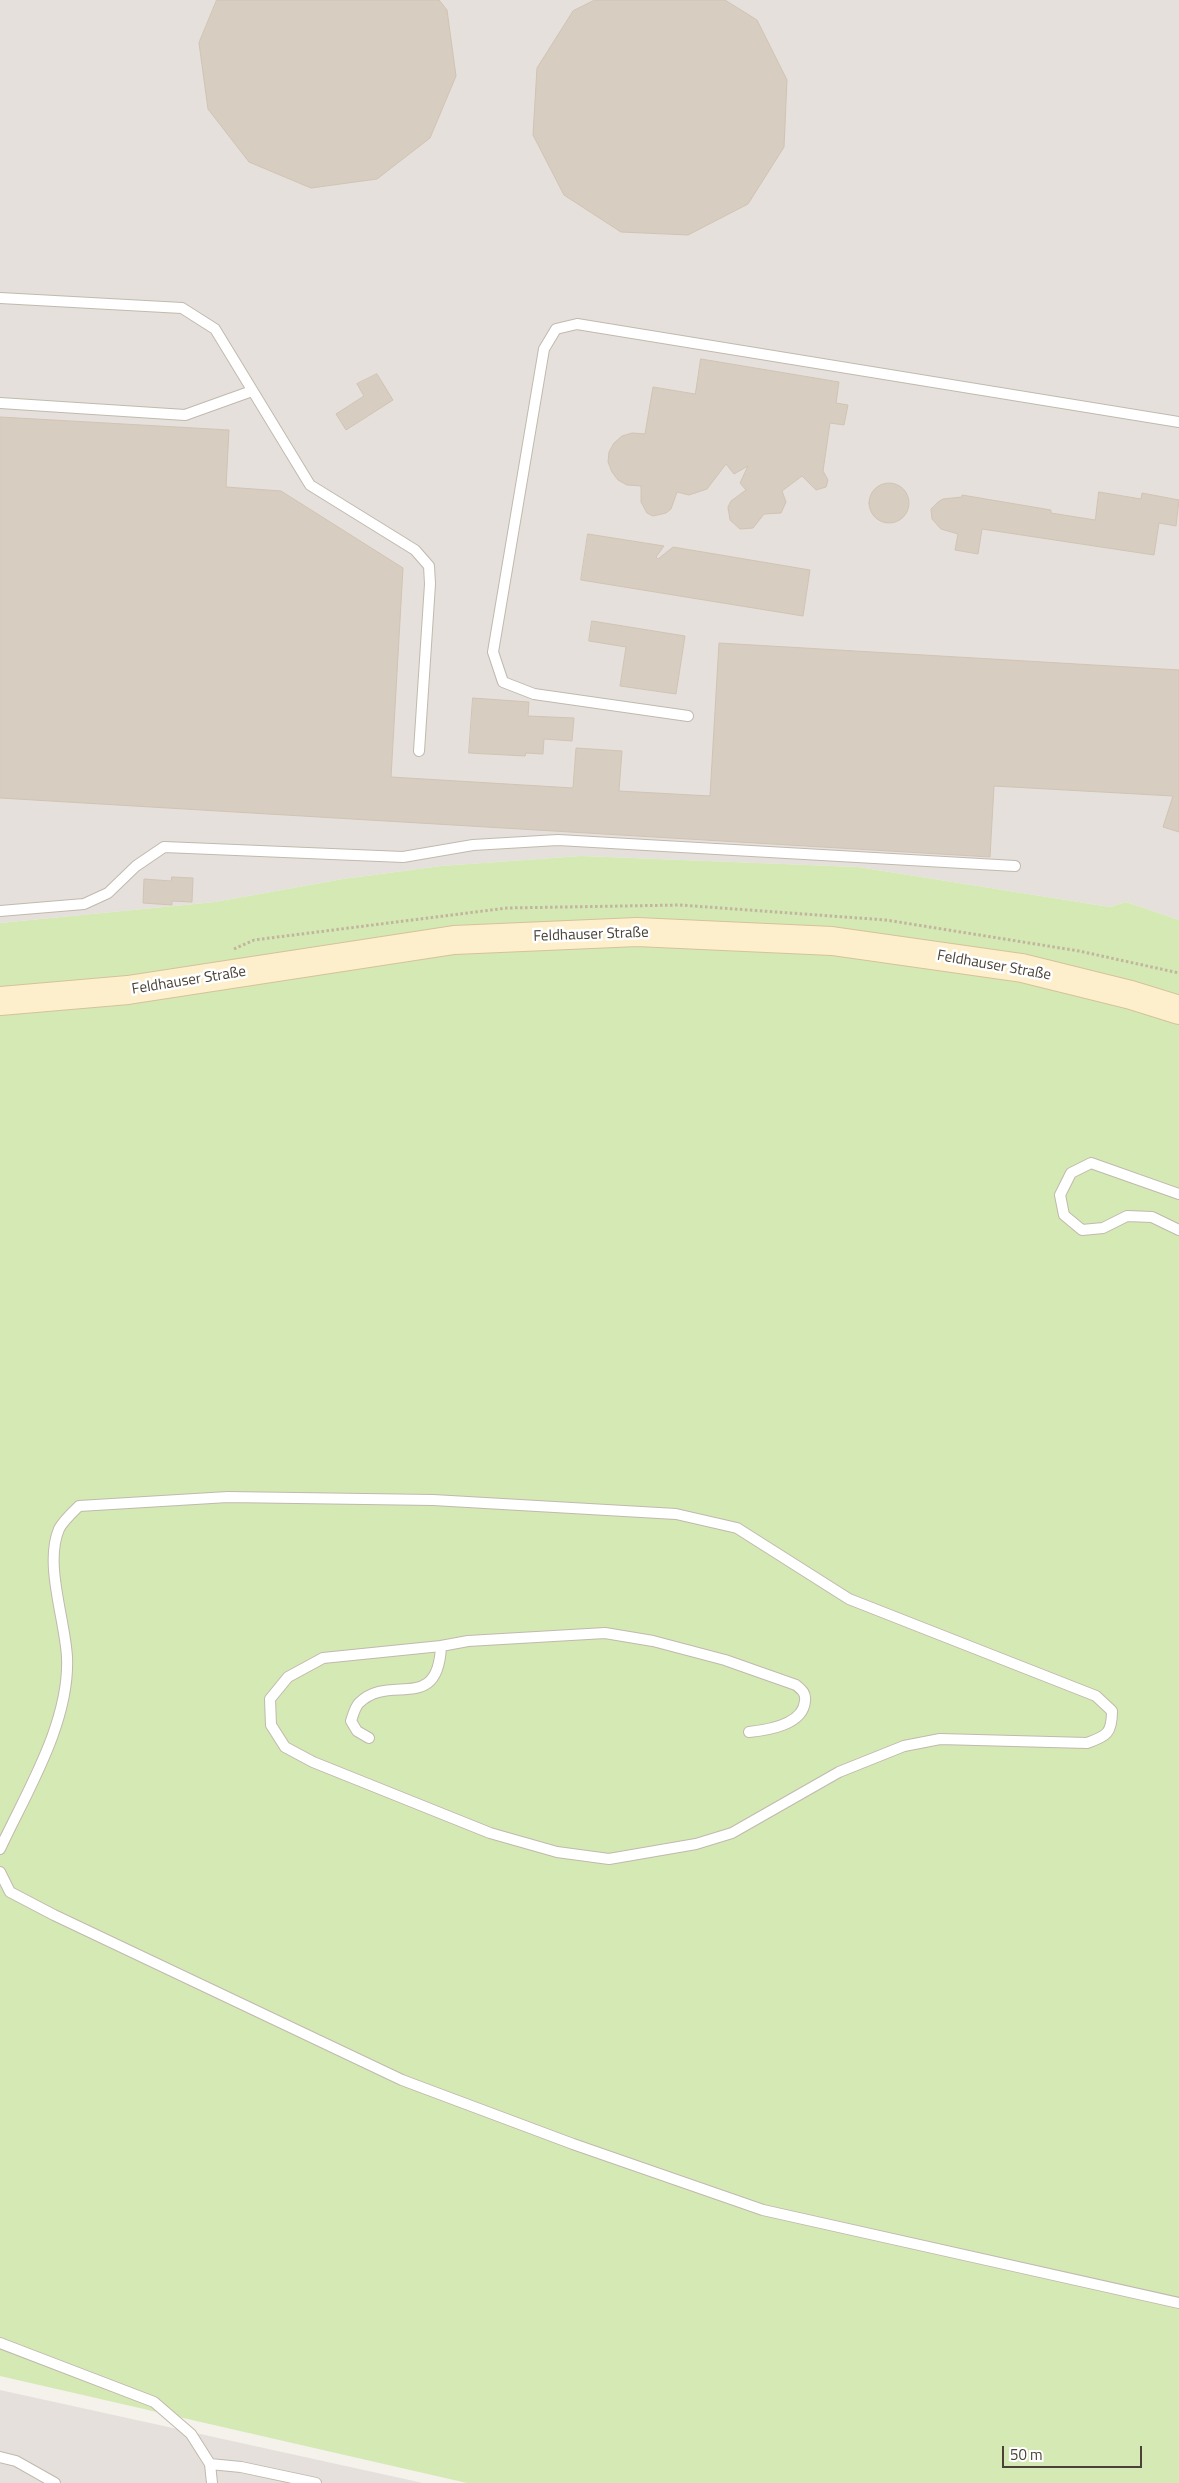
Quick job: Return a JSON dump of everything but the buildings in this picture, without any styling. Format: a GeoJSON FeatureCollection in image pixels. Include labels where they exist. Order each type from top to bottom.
{"type":"FeatureCollection","features":[{"type":"Feature","properties":{"kind":"street","name":"Feldhauser Straße"},"geometry":{"type":"LineString","coordinates":[[0,1001],[128,990],[454,940],[637,932],[832,941],[946,957],[1022,968],[1131,995],[1179,1010]]}},
{"type":"Feature","properties":{"kind":"lane"},"geometry":{"type":"LineString","coordinates":[[0,298],[182,308],[215,330],[310,485],[415,550],[429,566],[430,584],[418,751]]}},
{"type":"Feature","properties":{"kind":"lane"},"geometry":{"type":"LineString","coordinates":[[688,716],[534,694],[503,682],[493,652],[544,349],[556,329],[577,324],[1179,422]]}},
{"type":"Feature","properties":{"kind":"lane"},"geometry":{"type":"LineString","coordinates":[[0,403],[185,415],[252,391]]}},
{"type":"Feature","properties":{"kind":"lane"},"geometry":{"type":"LineString","coordinates":[[0,911],[84,904],[108,894],[136,866],[164,847],[403,857],[473,845],[558,840],[1015,866]]}},
{"type":"Feature","properties":{"kind":"lane"},"geometry":{"type":"LineString","coordinates":[[1179,1194],[1091,1163],[1071,1173],[1060,1195],[1064,1215],[1082,1230],[1102,1228],[1127,1216],[1152,1217],[1179,1230]]}},
{"type":"Feature","properties":{"kind":"lane"},"geometry":{"type":"LineString","coordinates":[[0,1849],[45,1754],[61,1715],[67,1658],[53,1556],[59,1528],[79,1506],[238,1497],[433,1500],[676,1514],[737,1528],[849,1599],[1096,1696],[1112,1711],[1112,1726],[1104,1737],[1087,1743],[940,1739],[904,1746],[839,1772],[732,1833],[696,1844],[609,1859],[557,1852],[490,1833],[358,1782],[285,1747],[271,1725],[270,1699],[288,1677],[323,1658],[441,1646],[468,1641],[605,1633],[653,1641],[725,1660],[796,1686],[802,1690],[806,1696],[804,1706],[793,1719],[778,1727],[749,1732]]}},
{"type":"Feature","properties":{"kind":"lane"},"geometry":{"type":"LineString","coordinates":[[369,1738],[357,1732],[351,1721],[357,1704],[372,1693],[422,1687],[435,1677],[440,1662],[441,1646]]}},
{"type":"Feature","properties":{"kind":"lane"},"geometry":{"type":"LineString","coordinates":[[0,1872],[10,1892],[54,1915],[393,2076],[573,2144],[763,2210],[1179,2303]]}},
{"type":"Feature","properties":{"kind":"lane"},"geometry":{"type":"LineString","coordinates":[[0,2343],[154,2402],[191,2434],[210,2464],[212,2483]]}},
{"type":"Feature","properties":{"kind":"lane"},"geometry":{"type":"LineString","coordinates":[[0,2457],[16,2461],[53,2481]]}},
{"type":"Feature","properties":{"kind":"lane"},"geometry":{"type":"LineString","coordinates":[[210,2464],[241,2467],[316,2483]]}},
{"type":"Feature","properties":{"kind":"shaded area"},"geometry":{"type":"Polygon","coordinates":[[[0,0],[1179,0],[1179,920],[1126,902],[1110,907],[858,867],[581,856],[441,866],[343,879],[215,902],[0,923],[0,0]]]}},
{"type":"Feature","properties":{"kind":"shaded area"},"geometry":{"type":"Polygon","coordinates":[[[0,2390],[423,2483],[0,2483],[0,2390]]]}},
{"type":"Feature","properties":{"kind":"green space"},"geometry":{"type":"Polygon","coordinates":[[[581,856],[858,867],[1110,907],[1126,902],[1179,920],[1179,2483],[467,2483],[0,2376],[0,923],[215,902],[343,879],[441,866],[581,856]]]}}]}
